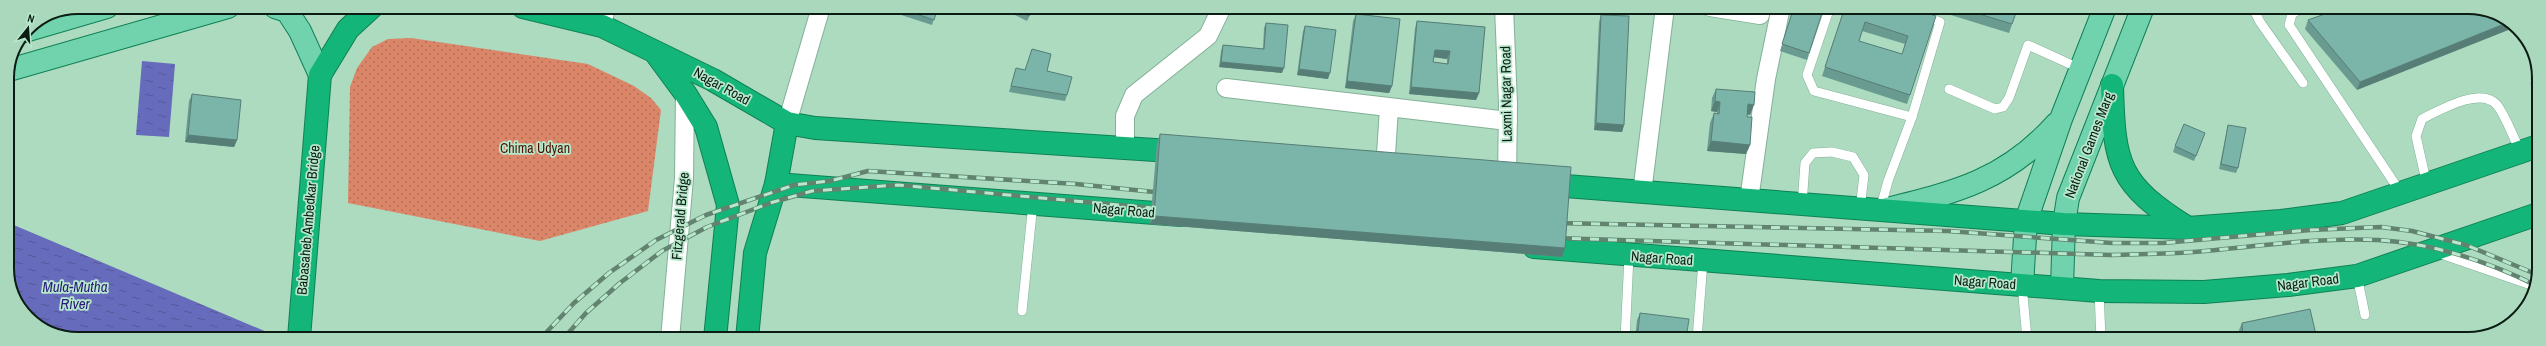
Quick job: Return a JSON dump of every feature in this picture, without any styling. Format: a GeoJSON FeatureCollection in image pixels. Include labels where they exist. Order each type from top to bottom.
{"type":"FeatureCollection","features":[{"type":"Feature","properties":{"kind":"highway"},"geometry":{"type":"LineString","coordinates":[[320,75],[348,29],[364,14]]}},
{"type":"Feature","properties":{"kind":"highway","name":"Nagar Road"},"geometry":{"type":"LineString","coordinates":[[586,14],[604,16],[655,52],[713,80],[787,123],[815,128],[1203,153]]}},
{"type":"Feature","properties":{"kind":"highway"},"geometry":{"type":"LineString","coordinates":[[655,52],[685,93],[706,127],[728,205],[716,332]]}},
{"type":"Feature","properties":{"kind":"highway","name":"Babasaheb Ambedkar Bridge"},"geometry":{"type":"LineString","coordinates":[[299,332],[320,75]]}},
{"type":"Feature","properties":{"kind":"highway"},"geometry":{"type":"LineString","coordinates":[[2112,85],[2114,134],[2117,154],[2125,173],[2138,190],[2156,208],[2188,228]]}},
{"type":"Feature","properties":{"kind":"highway"},"geometry":{"type":"LineString","coordinates":[[747,332],[755,253],[776,184],[787,123]]}},
{"type":"Feature","properties":{"kind":"highway"},"geometry":{"type":"LineString","coordinates":[[1484,179],[1642,193],[2064,224],[2188,228],[2281,222],[2342,213],[2529,149]]}},
{"type":"Feature","properties":{"kind":"highway"},"geometry":{"type":"LineString","coordinates":[[1361,168],[1407,172]]}},
{"type":"Feature","properties":{"kind":"highway","name":"Nagar Road"},"geometry":{"type":"LineString","coordinates":[[776,184],[1198,217]]}},
{"type":"Feature","properties":{"kind":"highway","name":"Nagar Road"},"geometry":{"type":"LineString","coordinates":[[1511,245],[1629,256],[2099,291],[2204,292],[2288,285],[2357,276],[2532,216]]}},
{"type":"Feature","properties":{"kind":"highway"},"geometry":{"type":"LineString","coordinates":[[724,249],[755,253]]}},
{"type":"Feature","properties":{"kind":"main road"},"geometry":{"type":"LineString","coordinates":[[48,24],[83,14]]}},
{"type":"Feature","properties":{"kind":"main road"},"geometry":{"type":"LineString","coordinates":[[15,68],[204,14]]}},
{"type":"Feature","properties":{"kind":"main road"},"geometry":{"type":"LineString","coordinates":[[289,14],[300,31],[320,75]]}},
{"type":"Feature","properties":{"kind":"main road"},"geometry":{"type":"LineString","coordinates":[[2022,285],[2026,221],[2061,119],[2103,14]]}},
{"type":"Feature","properties":{"kind":"main road","name":"National Games Marg"},"geometry":{"type":"LineString","coordinates":[[2062,288],[2064,224],[2068,198],[2141,14]]}},
{"type":"Feature","properties":{"kind":"main road"},"geometry":{"type":"LineString","coordinates":[[1870,210],[1950,193],[1974,185],[2019,158],[2039,143],[2061,119]]}},
{"type":"Feature","properties":{"kind":"street"},"geometry":{"type":"LineString","coordinates":[[787,123],[819,14]]}},
{"type":"Feature","properties":{"kind":"street"},"geometry":{"type":"LineString","coordinates":[[1125,147],[1125,116],[1134,95],[1208,36],[1219,14]]}},
{"type":"Feature","properties":{"kind":"street","name":"Laxmi Nagar Road"},"geometry":{"type":"LineString","coordinates":[[1504,14],[1508,121],[1507,181]]}},
{"type":"Feature","properties":{"kind":"street"},"geometry":{"type":"LineString","coordinates":[[1642,193],[1664,14]]}},
{"type":"Feature","properties":{"kind":"street"},"geometry":{"type":"LineString","coordinates":[[1754,14],[1760,15]]}},
{"type":"Feature","properties":{"kind":"street"},"geometry":{"type":"LineString","coordinates":[[1749,200],[1766,79],[1780,14]]}},
{"type":"Feature","properties":{"kind":"street"},"geometry":{"type":"LineString","coordinates":[[1226,88],[1508,121]]}},
{"type":"Feature","properties":{"kind":"street","name":"Fitzgerald Bridge"},"geometry":{"type":"LineString","coordinates":[[671,332],[684,178],[685,93]]}},
{"type":"Feature","properties":{"kind":"street"},"geometry":{"type":"LineString","coordinates":[[1385,170],[1389,108]]}},
{"type":"Feature","properties":{"kind":"lane"},"geometry":{"type":"LineString","coordinates":[[1828,14],[1807,75],[1814,91],[1912,117]]}},
{"type":"Feature","properties":{"kind":"lane"},"geometry":{"type":"LineString","coordinates":[[1870,210],[1888,181],[1912,117],[1940,22],[1920,14]]}},
{"type":"Feature","properties":{"kind":"lane"},"geometry":{"type":"LineString","coordinates":[[2256,14],[2303,83]]}},
{"type":"Feature","properties":{"kind":"lane"},"geometry":{"type":"LineString","coordinates":[[2292,14],[2289,25],[2401,194]]}},
{"type":"Feature","properties":{"kind":"lane"},"geometry":{"type":"LineString","coordinates":[[1948,88],[1994,109],[2003,107],[2009,98],[2028,45],[2081,69]]}},
{"type":"Feature","properties":{"kind":"lane"},"geometry":{"type":"LineString","coordinates":[[2427,185],[2416,136],[2422,119],[2473,97],[2484,98],[2496,104],[2529,149]]}},
{"type":"Feature","properties":{"kind":"lane"},"geometry":{"type":"LineString","coordinates":[[1802,205],[1805,163],[1813,153],[1832,152],[1853,157],[1864,175],[1870,210]]}},
{"type":"Feature","properties":{"kind":"lane"},"geometry":{"type":"LineString","coordinates":[[1022,311],[1033,203]]}},
{"type":"Feature","properties":{"kind":"lane"},"geometry":{"type":"LineString","coordinates":[[2433,251],[2530,285]]}},
{"type":"Feature","properties":{"kind":"lane"},"geometry":{"type":"LineString","coordinates":[[1625,332],[1629,256]]}},
{"type":"Feature","properties":{"kind":"lane"},"geometry":{"type":"LineString","coordinates":[[1698,332],[1703,261]]}},
{"type":"Feature","properties":{"kind":"lane"},"geometry":{"type":"LineString","coordinates":[[2357,276],[2365,315]]}},
{"type":"Feature","properties":{"kind":"lane"},"geometry":{"type":"LineString","coordinates":[[2022,285],[2026,332]]}},
{"type":"Feature","properties":{"kind":"lane"},"geometry":{"type":"LineString","coordinates":[[2099,291],[2101,332]]}},
{"type":"Feature","properties":{"kind":"green space","name":"Chima Udyan"},"geometry":{"type":"Polygon","coordinates":[[[411,38],[588,64],[634,86],[651,98],[661,110],[648,211],[540,241],[348,203],[350,87],[357,68],[372,47],[388,39],[411,38]]]}},
{"type":"Feature","properties":{"kind":"water"},"geometry":{"type":"Polygon","coordinates":[[[142,61],[175,64],[169,137],[136,135],[142,61]]]}},
{"type":"Feature","properties":{"kind":"water","name":"Mula-Mutha River"},"geometry":{"type":"Polygon","coordinates":[[[14,225],[267,332],[78,332],[61,330],[53,327],[36,316],[30,310],[19,293],[15,281],[14,268],[14,225]]]}},
{"type":"Feature","properties":{"kind":"building"},"geometry":{"type":"Polygon","coordinates":[[[916,14],[936,14],[934,20],[916,14]]]}},
{"type":"Feature","properties":{"kind":"building"},"geometry":{"type":"Polygon","coordinates":[[[1356,14],[1400,19],[1392,86],[1347,81],[1356,14]]]}},
{"type":"Feature","properties":{"kind":"building"},"geometry":{"type":"Polygon","coordinates":[[[1792,14],[1822,14],[1809,53],[1782,44],[1792,14]]]}},
{"type":"Feature","properties":{"kind":"building"},"geometry":{"type":"Polygon","coordinates":[[[1843,14],[1930,14],[1936,16],[1910,95],[1825,67],[1843,14]],[[1865,22],[1859,41],[1902,54],[1908,36],[1865,22]]]}},
{"type":"Feature","properties":{"kind":"building"},"geometry":{"type":"Polygon","coordinates":[[[1979,14],[2016,14],[2012,24],[1979,14]]]}},
{"type":"Feature","properties":{"kind":"building"},"geometry":{"type":"Polygon","coordinates":[[[2325,14],[2468,14],[2485,16],[2502,25],[2360,82],[2308,20],[2325,14]]]}},
{"type":"Feature","properties":{"kind":"building"},"geometry":{"type":"Polygon","coordinates":[[[1601,15],[1629,16],[1624,125],[1596,123],[1601,15]]]}},
{"type":"Feature","properties":{"kind":"building"},"geometry":{"type":"Polygon","coordinates":[[[1417,21],[1485,27],[1479,93],[1411,87],[1417,21]],[[1435,50],[1433,62],[1448,64],[1450,51],[1435,50]]]}},
{"type":"Feature","properties":{"kind":"building"},"geometry":{"type":"Polygon","coordinates":[[[1266,23],[1288,25],[1284,68],[1221,62],[1223,45],[1264,49],[1266,23]]]}},
{"type":"Feature","properties":{"kind":"building"},"geometry":{"type":"Polygon","coordinates":[[[1305,26],[1336,30],[1330,73],[1299,69],[1305,26]]]}},
{"type":"Feature","properties":{"kind":"building"},"geometry":{"type":"Polygon","coordinates":[[[1032,49],[1051,54],[1047,71],[1072,77],[1067,95],[1011,86],[1016,68],[1025,70],[1032,49]]]}},
{"type":"Feature","properties":{"kind":"building"},"geometry":{"type":"Polygon","coordinates":[[[1716,89],[1755,92],[1754,105],[1748,104],[1747,117],[1752,117],[1750,145],[1711,141],[1714,113],[1719,114],[1720,102],[1715,101],[1716,89]]]}},
{"type":"Feature","properties":{"kind":"building"},"geometry":{"type":"Polygon","coordinates":[[[192,94],[241,100],[237,140],[188,135],[192,94]]]}},
{"type":"Feature","properties":{"kind":"building"},"geometry":{"type":"Polygon","coordinates":[[[2184,124],[2205,133],[2196,156],[2175,146],[2184,124]]]}},
{"type":"Feature","properties":{"kind":"building"},"geometry":{"type":"Polygon","coordinates":[[[2228,125],[2246,128],[2238,168],[2221,164],[2228,125]]]}},
{"type":"Feature","properties":{"kind":"building"},"geometry":{"type":"Polygon","coordinates":[[[1160,134],[1571,167],[1565,248],[1154,216],[1160,134]]]}},
{"type":"Feature","properties":{"kind":"building"},"geometry":{"type":"Polygon","coordinates":[[[2310,309],[2315,332],[2243,332],[2242,323],[2310,309]]]}},
{"type":"Feature","properties":{"kind":"building"},"geometry":{"type":"Polygon","coordinates":[[[1640,313],[1689,319],[1687,332],[1638,332],[1640,313]]]}},
{"type":"Feature","properties":{"kind":"railway"},"geometry":{"type":"LineString","coordinates":[[547,332],[574,303],[609,273],[656,240],[706,215],[794,185],[830,181],[868,171],[1076,184],[1164,193]]}},
{"type":"Feature","properties":{"kind":"railway"},"geometry":{"type":"LineString","coordinates":[[569,332],[586,313],[620,283],[662,251],[707,227],[770,203],[812,191],[898,185],[1164,209]]}},
{"type":"Feature","properties":{"kind":"railway"},"geometry":{"type":"LineString","coordinates":[[1555,223],[1948,231],[2112,243],[2163,243],[2310,230],[2381,227],[2412,231],[2466,245],[2532,272]]}},
{"type":"Feature","properties":{"kind":"railway"},"geometry":{"type":"LineString","coordinates":[[1554,238],[2111,255],[2193,252],[2308,241],[2355,239],[2378,240],[2438,249],[2498,268],[2530,283]]}}]}
